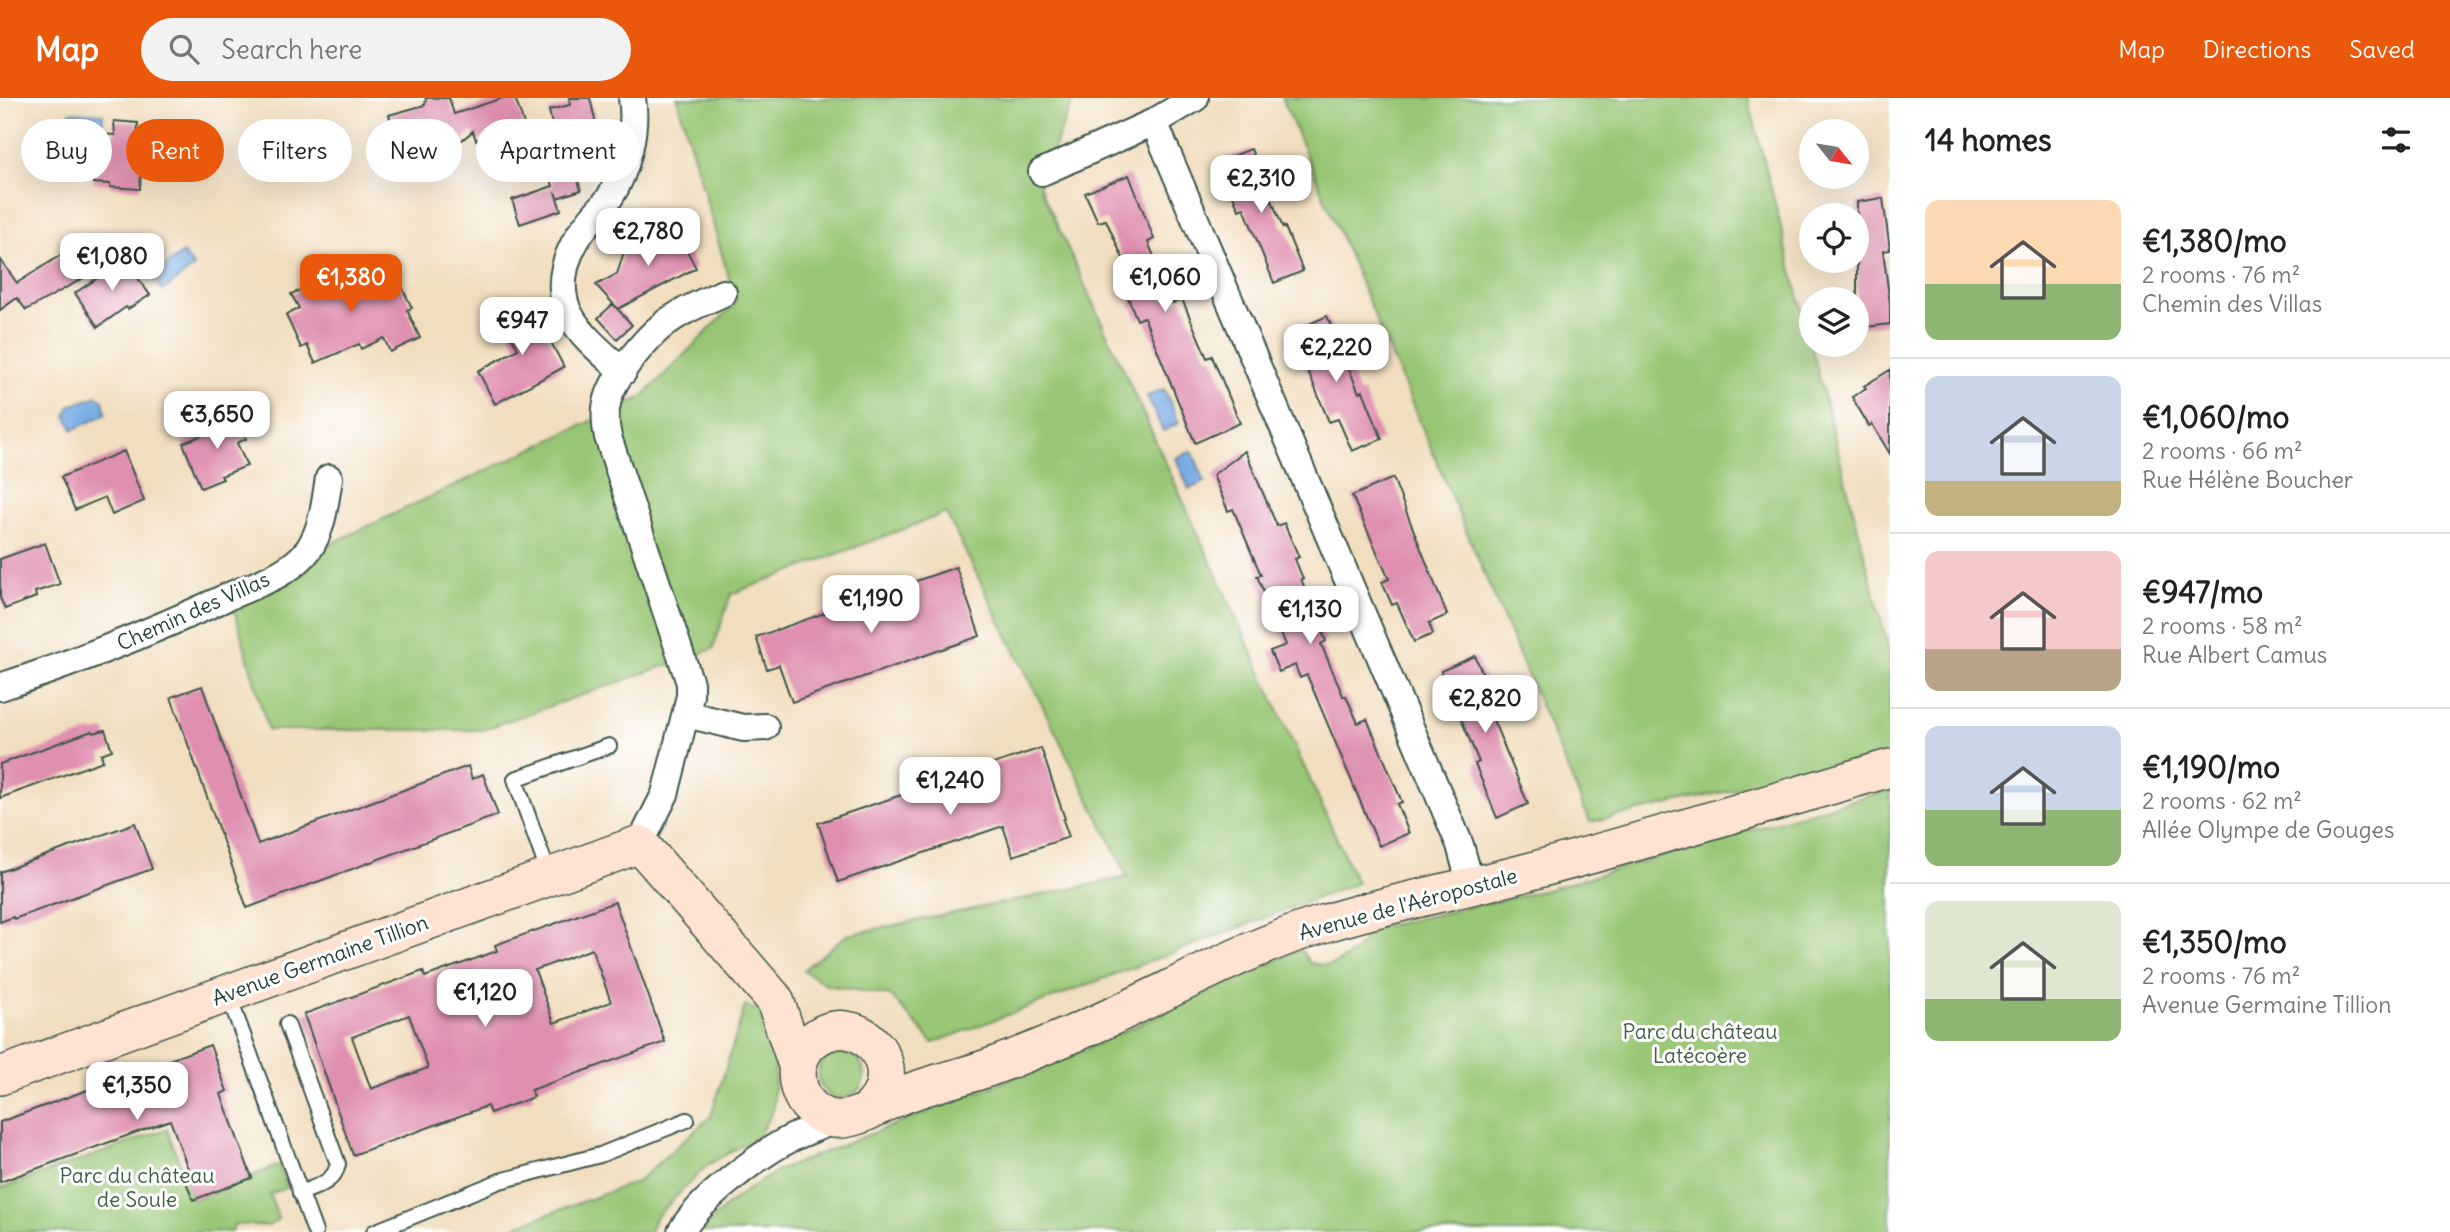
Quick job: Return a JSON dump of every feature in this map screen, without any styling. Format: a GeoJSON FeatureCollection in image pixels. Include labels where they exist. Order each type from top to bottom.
{"type":"FeatureCollection","features":[{"type":"Feature","properties":{"kind":"street"},"geometry":{"type":"LineString","coordinates":[[623,372],[580,330],[570,316],[562,281],[574,242],[609,198],[620,179],[632,126],[632,98]]}},
{"type":"Feature","properties":{"kind":"street"},"geometry":{"type":"LineString","coordinates":[[1042,172],[1154,122],[1195,98]]}},
{"type":"Feature","properties":{"kind":"street"},"geometry":{"type":"LineString","coordinates":[[1154,122],[1455,833],[1471,886]]}},
{"type":"Feature","properties":{"kind":"street"},"geometry":{"type":"LineString","coordinates":[[723,293],[666,323],[648,341],[623,372],[609,396],[605,421],[687,673],[690,696],[665,794],[640,844],[775,1000],[811,1021],[835,1030],[860,1034],[900,1065],[923,1076],[940,1080]]}},
{"type":"Feature","properties":{"kind":"street","name":"Chemin des Villas"},"geometry":{"type":"LineString","coordinates":[[0,687],[124,643],[268,579],[297,562],[319,531],[329,478]]}},
{"type":"Feature","properties":{"kind":"street"},"geometry":{"type":"LineString","coordinates":[[686,714],[743,728],[765,727]]}},
{"type":"Feature","properties":{"kind":"street","name":"Avenue de l'Aéropostale"},"geometry":{"type":"LineString","coordinates":[[681,1232],[690,1216],[710,1197],[789,1139],[940,1080],[998,1065],[1091,1026],[1258,948],[1323,924],[1729,816],[1890,768]]}},
{"type":"Feature","properties":{"kind":"street","name":"Avenue Germaine Tillion"},"geometry":{"type":"LineString","coordinates":[[0,1076],[640,844]]}},
{"type":"Feature","properties":{"kind":"street"},"geometry":{"type":"LineString","coordinates":[[775,1000],[797,1065],[797,1085],[807,1104],[815,1112],[852,1115],[875,1104],[884,1087],[885,1068],[878,1050]]}},
{"type":"Feature","properties":{"kind":"street"},"geometry":{"type":"LineString","coordinates":[[797,1065],[807,1046],[815,1038],[835,1030]]}},
{"type":"Feature","properties":{"kind":"lane"},"geometry":{"type":"LineString","coordinates":[[549,877],[514,779],[609,746]]}},
{"type":"Feature","properties":{"kind":"lane"},"geometry":{"type":"LineString","coordinates":[[227,993],[314,1232]]}},
{"type":"Feature","properties":{"kind":"lane"},"geometry":{"type":"LineString","coordinates":[[287,1024],[338,1164],[337,1172],[324,1183],[300,1193]]}},
{"type":"Feature","properties":{"kind":"lane"},"geometry":{"type":"LineString","coordinates":[[374,1232],[500,1181],[600,1155],[687,1121]]}},
{"type":"Feature","properties":{"kind":"green space"},"geometry":{"type":"Polygon","coordinates":[[[677,98],[1074,98],[1039,185],[1357,883],[933,1043],[891,996],[826,985],[803,970],[847,935],[1128,877],[946,513],[731,594],[713,649],[482,730],[268,730],[235,612],[326,546],[642,397],[736,303],[677,98]]]}},
{"type":"Feature","properties":{"kind":"green space"},"geometry":{"type":"Polygon","coordinates":[[[1282,98],[1748,98],[1799,298],[1799,357],[1814,357],[1890,655],[1890,755],[1590,822],[1282,98]]]}},
{"type":"Feature","properties":{"kind":"green space","name":"Parc du château Latécoère"},"geometry":{"type":"Polygon","coordinates":[[[1890,789],[1890,1232],[703,1232],[727,1205],[777,1171],[1079,1052],[1301,949],[1309,963],[1333,964],[1358,948],[1367,930],[1546,890],[1890,789]]]}},
{"type":"Feature","properties":{"kind":"green space"},"geometry":{"type":"Polygon","coordinates":[[[745,1006],[760,1011],[776,1046],[773,1111],[758,1136],[706,1166],[655,1218],[650,1232],[499,1232],[637,1182],[711,1116],[745,1006]]]}},
{"type":"Feature","properties":{"kind":"green space"},"geometry":{"type":"Polygon","coordinates":[[[841,1052],[857,1059],[864,1075],[857,1091],[841,1098],[825,1091],[818,1075],[825,1059],[841,1052]]]}},
{"type":"Feature","properties":{"kind":"green space","name":"Parc du château de Soule"},"geometry":{"type":"Polygon","coordinates":[[[167,1129],[193,1200],[252,1179],[252,1176],[279,1165],[287,1188],[270,1194],[278,1219],[269,1226],[234,1224],[232,1232],[0,1232],[0,1189],[167,1129]]]}},
{"type":"Feature","properties":{"kind":"water"},"geometry":{"type":"Polygon","coordinates":[[[70,112],[103,114],[103,119],[70,119],[70,112]]]}},
{"type":"Feature","properties":{"kind":"water"},"geometry":{"type":"Polygon","coordinates":[[[183,253],[194,267],[162,291],[149,270],[155,264],[163,268],[183,253]]]}},
{"type":"Feature","properties":{"kind":"water"},"geometry":{"type":"Polygon","coordinates":[[[1164,389],[1179,423],[1163,431],[1147,396],[1164,389]]]}},
{"type":"Feature","properties":{"kind":"water"},"geometry":{"type":"Polygon","coordinates":[[[97,396],[103,400],[106,414],[73,430],[66,415],[70,406],[97,396]]]}},
{"type":"Feature","properties":{"kind":"water"},"geometry":{"type":"Polygon","coordinates":[[[1192,451],[1205,482],[1189,489],[1176,458],[1192,451]]]}},
{"type":"Feature","properties":{"kind":"building"},"geometry":{"type":"Polygon","coordinates":[[[426,98],[449,98],[454,114],[503,98],[515,98],[522,119],[476,119],[476,140],[473,131],[462,140],[462,119],[390,119],[389,115],[425,105],[426,98]]]}},
{"type":"Feature","properties":{"kind":"building"},"geometry":{"type":"Polygon","coordinates":[[[569,98],[590,98],[595,119],[551,119],[549,110],[570,105],[569,98]]]}},
{"type":"Feature","properties":{"kind":"building"},"geometry":{"type":"Polygon","coordinates":[[[114,121],[126,122],[126,182],[140,182],[140,189],[93,183],[112,182],[112,135],[115,135],[114,121]]]}},
{"type":"Feature","properties":{"kind":"building"},"geometry":{"type":"Polygon","coordinates":[[[1251,149],[1303,271],[1274,283],[1244,208],[1239,210],[1219,161],[1251,149]]]}},
{"type":"Feature","properties":{"kind":"building"},"geometry":{"type":"Polygon","coordinates":[[[1129,175],[1154,239],[1148,242],[1173,303],[1182,299],[1207,358],[1212,356],[1240,423],[1195,443],[1144,317],[1137,320],[1126,292],[1136,288],[1106,220],[1098,222],[1085,193],[1129,175]]]}},
{"type":"Feature","properties":{"kind":"building"},"geometry":{"type":"Polygon","coordinates":[[[552,182],[579,182],[581,190],[557,198],[561,210],[520,224],[512,200],[553,186],[552,182]]]}},
{"type":"Feature","properties":{"kind":"building"},"geometry":{"type":"Polygon","coordinates":[[[1883,198],[1890,250],[1883,251],[1890,324],[1869,327],[1869,287],[1857,287],[1857,273],[1869,273],[1869,203],[1857,202],[1883,198]]]}},
{"type":"Feature","properties":{"kind":"building"},"geometry":{"type":"Polygon","coordinates":[[[674,226],[696,268],[618,309],[596,285],[617,274],[624,252],[674,226]]]}},
{"type":"Feature","properties":{"kind":"building"},"geometry":{"type":"Polygon","coordinates":[[[64,253],[82,279],[26,310],[17,298],[0,310],[0,259],[17,283],[64,253]]]}},
{"type":"Feature","properties":{"kind":"building"},"geometry":{"type":"Polygon","coordinates":[[[125,260],[150,295],[128,309],[126,307],[98,327],[75,293],[125,260]]]}},
{"type":"Feature","properties":{"kind":"building"},"geometry":{"type":"Polygon","coordinates":[[[374,260],[386,291],[401,285],[412,308],[407,310],[420,338],[390,352],[384,338],[361,349],[359,344],[315,363],[307,345],[301,348],[286,315],[299,308],[291,294],[374,260]]]}},
{"type":"Feature","properties":{"kind":"building"},"geometry":{"type":"Polygon","coordinates":[[[530,302],[564,367],[495,404],[478,371],[518,349],[502,318],[530,302]]]}},
{"type":"Feature","properties":{"kind":"building"},"geometry":{"type":"Polygon","coordinates":[[[613,304],[632,325],[617,339],[598,318],[613,304]]]}},
{"type":"Feature","properties":{"kind":"building"},"geometry":{"type":"Polygon","coordinates":[[[1327,316],[1359,393],[1363,391],[1382,439],[1352,451],[1338,419],[1329,422],[1292,332],[1327,316]]]}},
{"type":"Feature","properties":{"kind":"building"},"geometry":{"type":"Polygon","coordinates":[[[1890,370],[1890,454],[1852,397],[1890,370]]]}},
{"type":"Feature","properties":{"kind":"building"},"geometry":{"type":"Polygon","coordinates":[[[235,413],[246,439],[237,443],[247,466],[221,476],[223,479],[201,488],[183,443],[215,430],[212,423],[235,413]]]}},
{"type":"Feature","properties":{"kind":"building"},"geometry":{"type":"Polygon","coordinates":[[[124,451],[144,501],[112,515],[105,497],[75,510],[61,477],[124,451]]]}},
{"type":"Feature","properties":{"kind":"building"},"geometry":{"type":"Polygon","coordinates":[[[1245,451],[1277,526],[1284,523],[1299,557],[1295,559],[1301,579],[1326,641],[1321,644],[1343,696],[1346,696],[1358,723],[1367,719],[1402,802],[1397,804],[1409,833],[1379,846],[1307,675],[1300,678],[1295,665],[1279,672],[1270,651],[1286,645],[1257,576],[1261,575],[1233,509],[1228,511],[1213,475],[1245,451]]]}},
{"type":"Feature","properties":{"kind":"building"},"geometry":{"type":"Polygon","coordinates":[[[1393,478],[1447,615],[1429,623],[1433,634],[1414,642],[1397,603],[1392,605],[1382,582],[1389,579],[1352,496],[1393,478]]]}},
{"type":"Feature","properties":{"kind":"building"},"geometry":{"type":"Polygon","coordinates":[[[45,543],[60,584],[35,592],[36,597],[5,609],[0,598],[0,559],[45,543]]]}},
{"type":"Feature","properties":{"kind":"building"},"geometry":{"type":"Polygon","coordinates":[[[956,567],[980,636],[792,702],[779,665],[767,669],[756,637],[956,567]]]}},
{"type":"Feature","properties":{"kind":"building"},"geometry":{"type":"Polygon","coordinates":[[[1475,656],[1500,714],[1492,717],[1528,804],[1497,818],[1475,764],[1479,762],[1441,671],[1475,656]]]}},
{"type":"Feature","properties":{"kind":"building"},"geometry":{"type":"Polygon","coordinates":[[[202,686],[258,844],[468,766],[472,779],[483,774],[498,815],[247,908],[171,697],[202,686]]]}},
{"type":"Feature","properties":{"kind":"building"},"geometry":{"type":"Polygon","coordinates":[[[105,730],[112,750],[101,754],[103,761],[0,798],[0,764],[92,731],[105,730]]]}},
{"type":"Feature","properties":{"kind":"building"},"geometry":{"type":"Polygon","coordinates":[[[1041,748],[1069,837],[1013,856],[1003,826],[838,882],[818,823],[1041,748]]]}},
{"type":"Feature","properties":{"kind":"building"},"geometry":{"type":"Polygon","coordinates":[[[135,823],[152,869],[0,922],[0,872],[135,823]]]}},
{"type":"Feature","properties":{"kind":"building"},"geometry":{"type":"Polygon","coordinates":[[[615,902],[665,1042],[531,1090],[534,1097],[490,1113],[487,1106],[353,1155],[304,1014],[423,971],[425,977],[497,951],[495,945],[615,902]],[[592,949],[535,970],[554,1023],[611,1002],[592,949]],[[409,1015],[352,1037],[371,1089],[428,1068],[409,1015]]]}},
{"type":"Feature","properties":{"kind":"building"},"geometry":{"type":"Polygon","coordinates":[[[210,1045],[227,1091],[221,1094],[252,1178],[193,1200],[185,1179],[191,1177],[170,1120],[0,1182],[0,1122],[210,1045]]]}}]}
